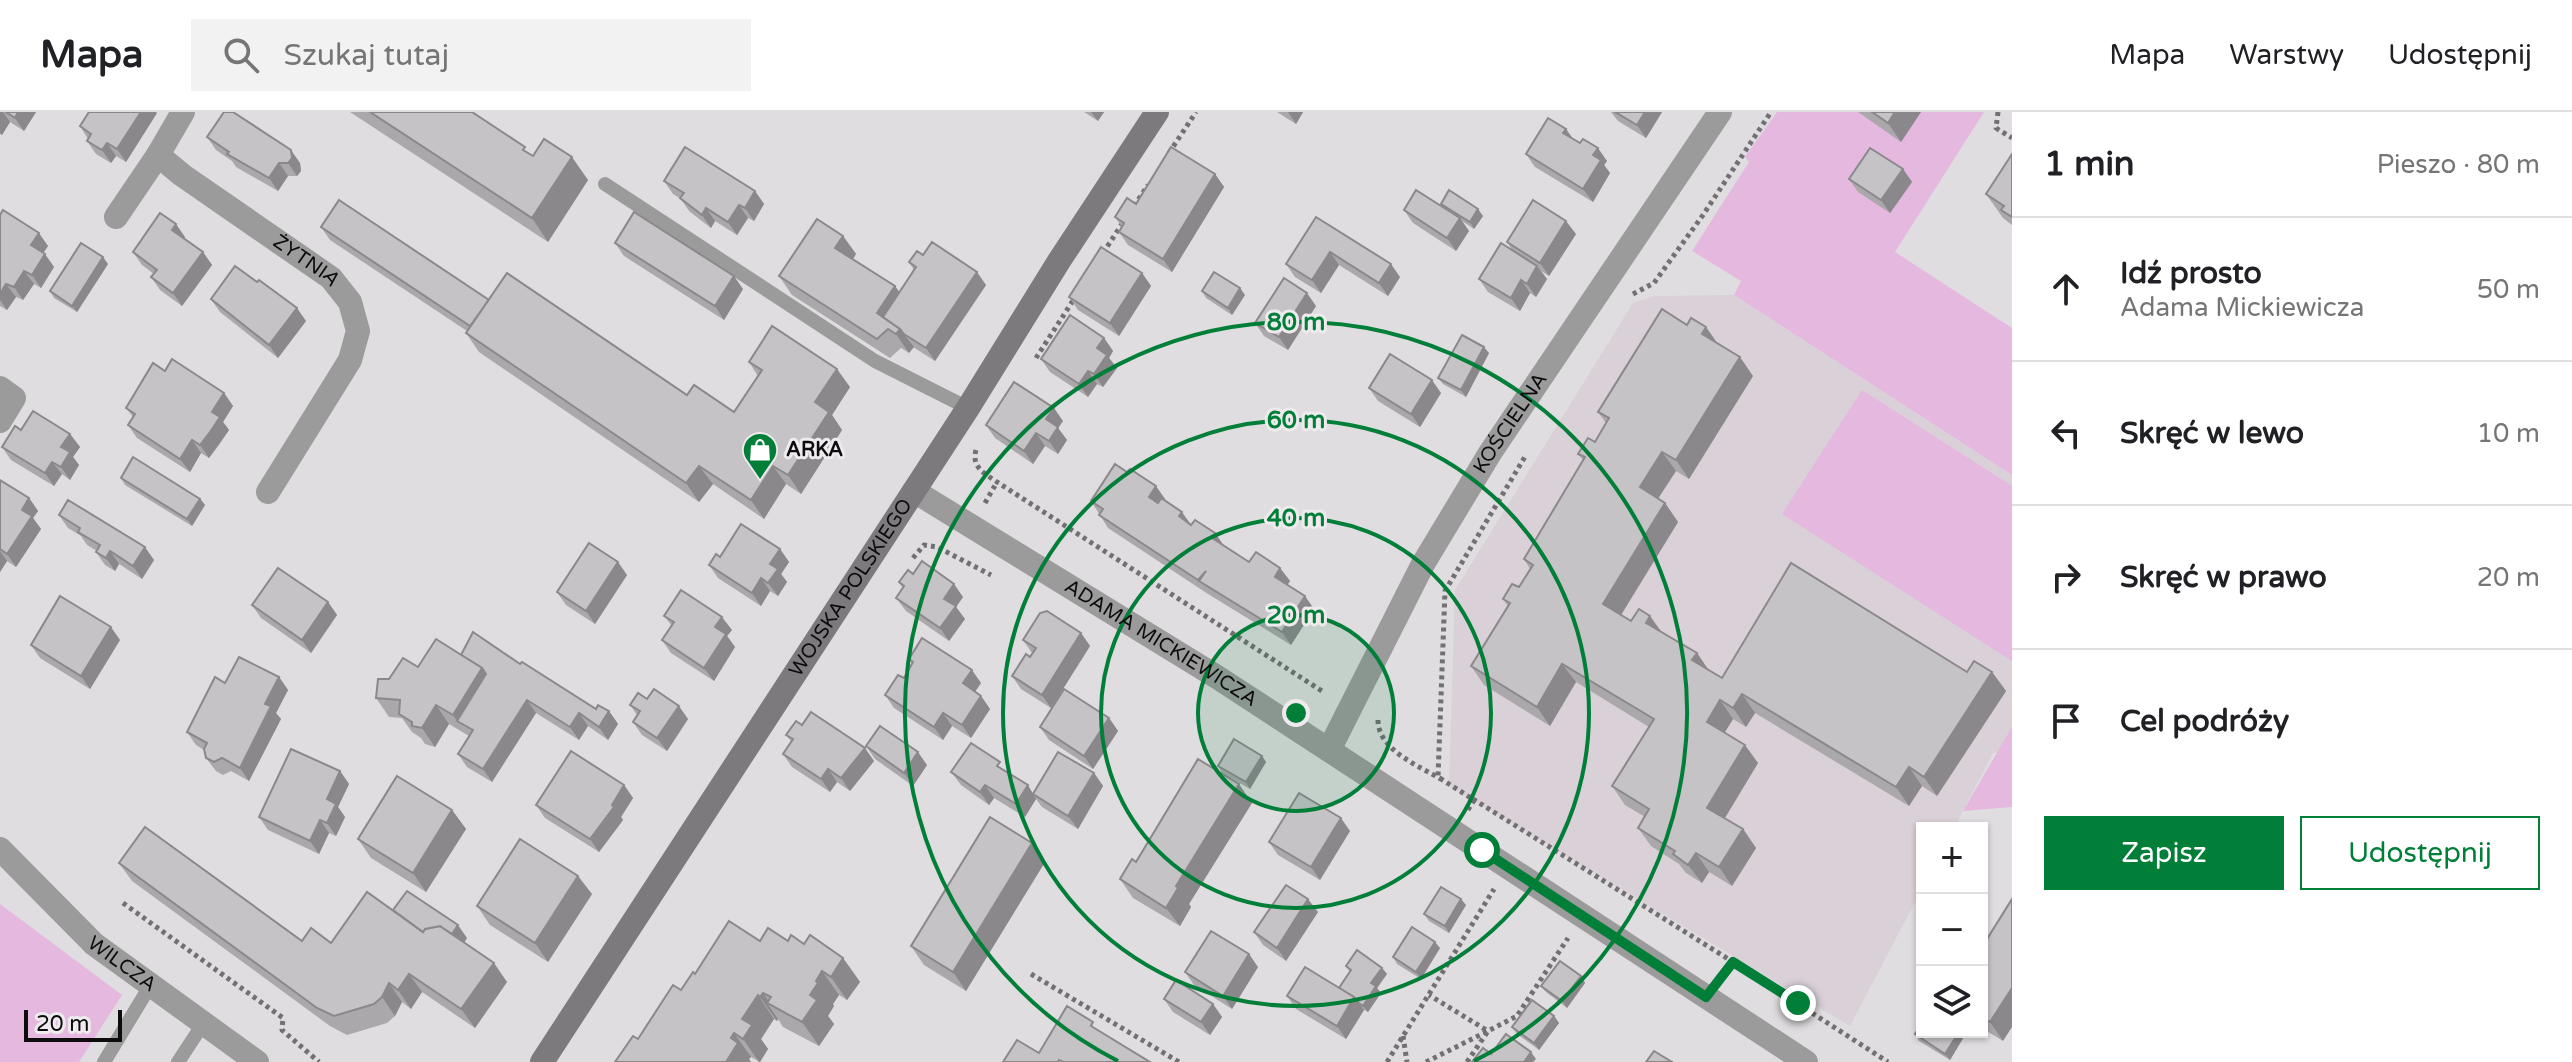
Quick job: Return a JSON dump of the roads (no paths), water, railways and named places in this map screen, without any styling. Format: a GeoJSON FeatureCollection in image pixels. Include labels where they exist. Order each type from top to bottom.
{"type":"FeatureCollection","features":[{"type":"Feature","properties":{"kind":"street"},"geometry":{"type":"LineString","coordinates":[[116,217],[183,112]]}},
{"type":"Feature","properties":{"kind":"street","name":"WOJSKA POLSKIEGO"},"geometry":{"type":"LineString","coordinates":[[542,1062],[1157,112]]}},
{"type":"Feature","properties":{"kind":"street","name":"KOŚCIELNA"},"geometry":{"type":"LineString","coordinates":[[1329,750],[1423,564],[1490,453],[1720,112]]}},
{"type":"Feature","properties":{"kind":"street","name":"ŻYTNIA"},"geometry":{"type":"LineString","coordinates":[[158,155],[331,278],[350,302],[358,331],[350,360],[268,492]]}},
{"type":"Feature","properties":{"kind":"street"},"geometry":{"type":"LineString","coordinates":[[0,388],[14,398],[0,421]]}},
{"type":"Feature","properties":{"kind":"street","name":"ADAMA MICKIEWICZA"},"geometry":{"type":"LineString","coordinates":[[914,491],[1217,677],[1806,1062]]}},
{"type":"Feature","properties":{"kind":"street","name":"WILCZA"},"geometry":{"type":"LineString","coordinates":[[0,849],[94,944],[257,1062]]}},
{"type":"Feature","properties":{"kind":"lane"},"geometry":{"type":"LineString","coordinates":[[605,184],[875,361],[968,408]]}},
{"type":"Feature","properties":{"kind":"lane"},"geometry":{"type":"LineString","coordinates":[[104,1062],[150,986]]}},
{"type":"Feature","properties":{"kind":"lane"},"geometry":{"type":"LineString","coordinates":[[178,1062],[203,1024]]}},
{"type":"Feature","properties":{"kind":"place","name":"ARKA"},"geometry":{"type":"Point","coordinates":[760,481]}}]}
